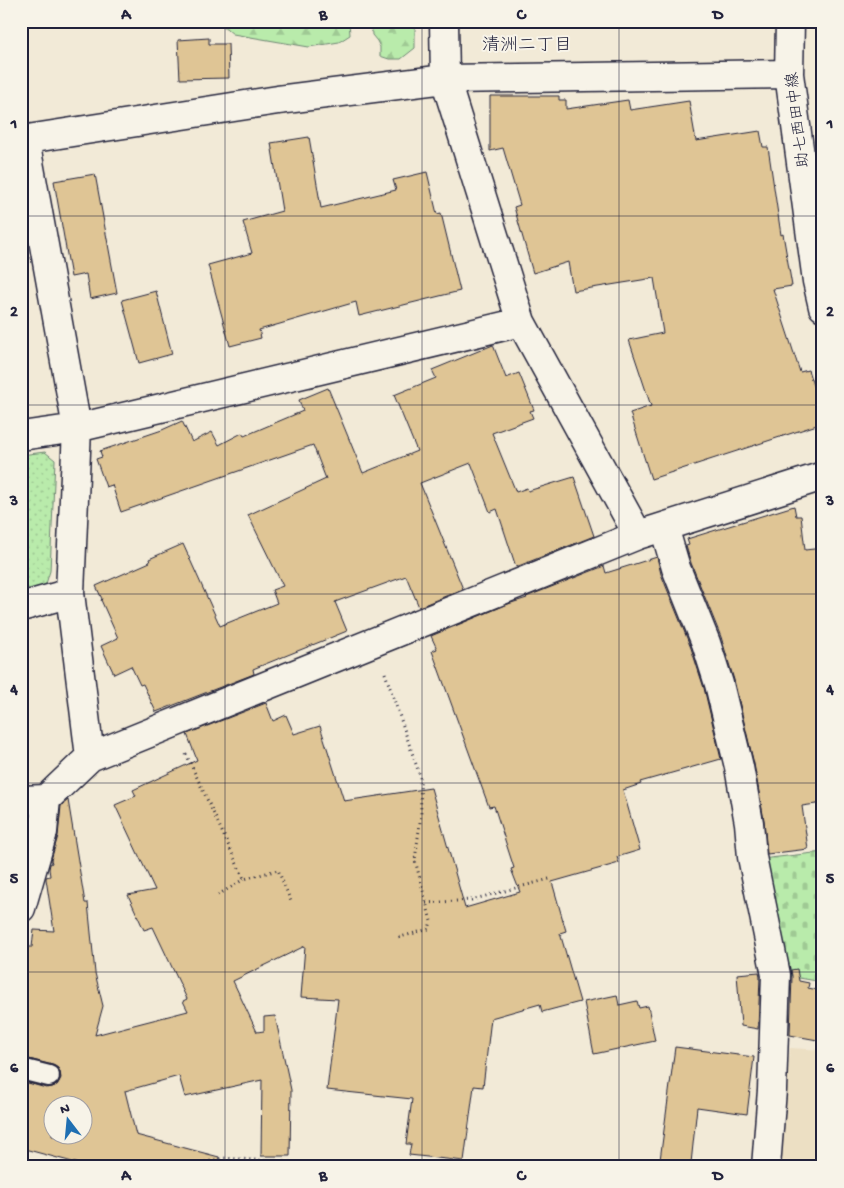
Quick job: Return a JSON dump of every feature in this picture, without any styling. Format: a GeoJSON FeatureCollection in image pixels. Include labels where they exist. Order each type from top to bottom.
{"type":"FeatureCollection","features":[{"type":"Feature","properties":{"kind":"street"},"geometry":{"type":"LineString","coordinates":[[444,21],[445,79],[521,322],[638,534]]}},
{"type":"Feature","properties":{"kind":"street","name":"助七西田中線"},"geometry":{"type":"LineString","coordinates":[[790,21],[789,74],[817,280],[823,307]]}},
{"type":"Feature","properties":{"kind":"street"},"geometry":{"type":"LineString","coordinates":[[90,757],[70,592],[76,428],[22,133],[445,79],[789,74]]}},
{"type":"Feature","properties":{"kind":"street"},"geometry":{"type":"LineString","coordinates":[[21,436],[76,428],[521,322]]}},
{"type":"Feature","properties":{"kind":"street"},"geometry":{"type":"LineString","coordinates":[[21,908],[43,832],[34,800],[90,757],[638,534],[823,476]]}},
{"type":"Feature","properties":{"kind":"street"},"geometry":{"type":"LineString","coordinates":[[664,527],[676,568],[706,643],[719,684],[739,767],[749,823],[752,857],[776,975],[772,1090],[766,1167]]}},
{"type":"Feature","properties":{"kind":"street"},"geometry":{"type":"LineString","coordinates":[[21,607],[70,592]]}},
{"type":"Feature","properties":{"kind":"lane"},"geometry":{"type":"LineString","coordinates":[[21,1069],[49,1076]]}},
{"type":"Feature","properties":{"kind":"path"},"geometry":{"type":"LineString","coordinates":[[375,642],[420,776],[421,814],[415,860],[431,922],[429,929],[397,938]]}},
{"type":"Feature","properties":{"kind":"path"},"geometry":{"type":"LineString","coordinates":[[172,724],[244,880]]}},
{"type":"Feature","properties":{"kind":"path"},"geometry":{"type":"LineString","coordinates":[[218,895],[244,880],[278,870],[292,904]]}},
{"type":"Feature","properties":{"kind":"path"},"geometry":{"type":"LineString","coordinates":[[426,903],[471,900],[553,878]]}},
{"type":"Feature","properties":{"kind":"path"},"geometry":{"type":"LineString","coordinates":[[191,1167],[223,1158],[367,1167]]}},
{"type":"Feature","properties":{"kind":"shaded area"},"geometry":{"type":"Polygon","coordinates":[[[790,1048],[823,1050],[823,1167],[780,1167],[790,1048]]]}},
{"type":"Feature","properties":{"kind":"green space"},"geometry":{"type":"Polygon","coordinates":[[[217,21],[349,21],[350,35],[339,42],[309,47],[233,34],[217,21]]]}},
{"type":"Feature","properties":{"kind":"green space"},"geometry":{"type":"Polygon","coordinates":[[[371,21],[415,21],[415,48],[401,59],[389,59],[380,56],[380,47],[372,35],[371,21]]]}},
{"type":"Feature","properties":{"kind":"green space"},"geometry":{"type":"Polygon","coordinates":[[[45,452],[55,460],[50,571],[45,587],[21,595],[21,455],[45,452]]]}},
{"type":"Feature","properties":{"kind":"green space"},"geometry":{"type":"Polygon","coordinates":[[[823,852],[823,982],[781,975],[761,859],[823,852]]]}},
{"type":"Feature","properties":{"kind":"building"},"geometry":{"type":"Polygon","coordinates":[[[209,38],[209,44],[228,44],[229,78],[180,79],[178,40],[209,38]]]}},
{"type":"Feature","properties":{"kind":"building"},"geometry":{"type":"Polygon","coordinates":[[[490,96],[559,96],[559,100],[566,100],[566,109],[628,100],[630,110],[689,101],[696,141],[760,131],[763,147],[768,147],[781,235],[783,234],[792,286],[773,289],[800,372],[808,370],[823,416],[823,423],[651,479],[630,413],[651,406],[629,340],[663,333],[654,278],[573,291],[568,262],[533,273],[514,207],[520,205],[503,148],[490,151],[490,96]]]}},
{"type":"Feature","properties":{"kind":"building"},"geometry":{"type":"Polygon","coordinates":[[[309,137],[321,208],[396,190],[393,180],[427,172],[437,214],[441,213],[460,291],[359,316],[356,302],[259,330],[261,338],[230,346],[208,265],[252,253],[243,222],[282,211],[271,143],[309,137]]]}},
{"type":"Feature","properties":{"kind":"building"},"geometry":{"type":"Polygon","coordinates":[[[95,174],[117,293],[90,299],[86,274],[71,277],[54,181],[95,174]]]}},
{"type":"Feature","properties":{"kind":"building"},"geometry":{"type":"Polygon","coordinates":[[[156,291],[172,354],[139,363],[122,300],[156,291]]]}},
{"type":"Feature","properties":{"kind":"building"},"geometry":{"type":"Polygon","coordinates":[[[493,345],[506,378],[519,373],[534,410],[530,411],[533,418],[492,433],[516,492],[527,488],[528,491],[574,477],[594,536],[516,567],[497,509],[490,512],[471,463],[420,483],[463,589],[419,607],[406,576],[335,602],[347,631],[253,669],[254,674],[156,712],[143,684],[140,685],[131,666],[114,674],[101,646],[118,638],[96,586],[150,562],[149,559],[183,544],[220,626],[277,603],[272,590],[283,586],[248,515],[326,479],[313,445],[121,512],[112,485],[106,487],[96,459],[102,457],[100,451],[162,430],[182,421],[192,442],[212,432],[219,445],[242,433],[244,436],[303,411],[299,400],[328,388],[363,473],[417,451],[394,395],[436,378],[432,370],[493,345]]]}},
{"type":"Feature","properties":{"kind":"building"},"geometry":{"type":"Polygon","coordinates":[[[794,506],[796,516],[801,516],[805,550],[823,548],[823,803],[802,806],[808,849],[767,854],[764,820],[754,764],[734,680],[721,637],[686,546],[689,545],[687,539],[794,506]]]}},
{"type":"Feature","properties":{"kind":"building"},"geometry":{"type":"Polygon","coordinates":[[[657,557],[661,574],[691,648],[704,688],[721,759],[640,782],[641,784],[623,790],[640,850],[617,857],[619,863],[552,882],[566,931],[560,933],[580,1002],[542,1012],[540,1004],[491,1018],[483,1087],[474,1086],[464,1161],[409,1155],[411,1144],[406,1144],[412,1099],[327,1090],[338,999],[301,997],[305,946],[233,981],[257,1032],[264,1031],[264,1017],[275,1016],[291,1090],[290,1156],[261,1156],[262,1080],[185,1097],[179,1076],[125,1091],[136,1135],[219,1157],[218,1167],[91,1167],[21,1148],[21,1081],[46,1088],[57,1085],[61,1078],[58,1068],[21,1057],[21,953],[27,954],[28,947],[32,947],[34,930],[54,931],[46,877],[50,876],[49,869],[58,836],[61,806],[68,800],[85,903],[88,903],[95,973],[103,1006],[95,1035],[188,1011],[183,1001],[187,999],[153,927],[144,930],[128,895],[155,890],[115,805],[136,796],[133,790],[197,760],[187,734],[266,703],[273,721],[286,715],[294,734],[320,726],[344,801],[431,788],[465,908],[520,892],[511,869],[514,868],[494,806],[489,807],[432,651],[437,649],[431,636],[604,566],[606,573],[657,557]]]}},
{"type":"Feature","properties":{"kind":"building"},"geometry":{"type":"Polygon","coordinates":[[[797,969],[799,981],[809,983],[808,988],[823,991],[823,1041],[790,1035],[791,970],[797,969]]]}},
{"type":"Feature","properties":{"kind":"building"},"geometry":{"type":"Polygon","coordinates":[[[759,972],[758,1029],[741,1026],[737,974],[759,972]]]}},
{"type":"Feature","properties":{"kind":"building"},"geometry":{"type":"Polygon","coordinates":[[[617,995],[619,1005],[637,1001],[639,1008],[648,1006],[655,1041],[594,1054],[584,1002],[617,995]]]}},
{"type":"Feature","properties":{"kind":"building"},"geometry":{"type":"Polygon","coordinates":[[[675,1047],[754,1057],[747,1114],[697,1107],[691,1163],[660,1160],[675,1047]]]}},
{"type":"Feature","properties":{"kind":"district","name":"清洲二丁目"},"geometry":{"type":"Point","coordinates":[527,44]}}]}
